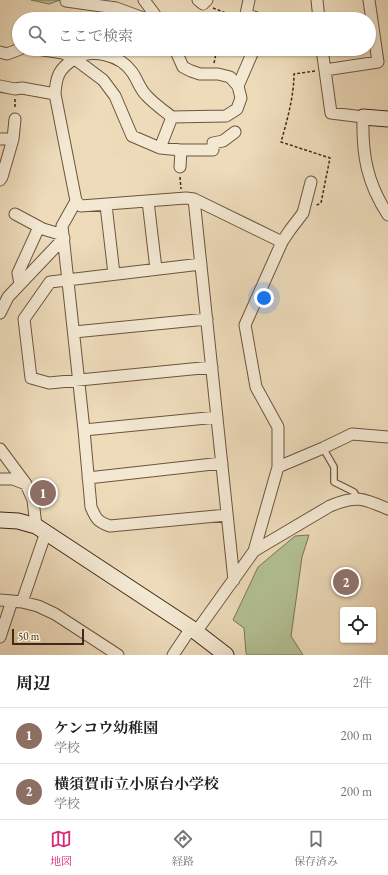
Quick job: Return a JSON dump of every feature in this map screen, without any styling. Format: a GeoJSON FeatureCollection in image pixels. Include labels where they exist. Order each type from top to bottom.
{"type":"FeatureCollection","features":[{"type":"Feature","properties":{"kind":"street"},"geometry":{"type":"LineString","coordinates":[[66,0],[116,8],[127,12]]}},
{"type":"Feature","properties":{"kind":"street"},"geometry":{"type":"LineString","coordinates":[[144,0],[153,12]]}},
{"type":"Feature","properties":{"kind":"street"},"geometry":{"type":"LineString","coordinates":[[246,12],[249,0]]}},
{"type":"Feature","properties":{"kind":"street"},"geometry":{"type":"LineString","coordinates":[[316,0],[318,12]]}},
{"type":"Feature","properties":{"kind":"street"},"geometry":{"type":"LineString","coordinates":[[369,0],[371,12]]}},
{"type":"Feature","properties":{"kind":"street"},"geometry":{"type":"LineString","coordinates":[[321,71],[378,62],[376,48]]}},
{"type":"Feature","properties":{"kind":"street"},"geometry":{"type":"LineString","coordinates":[[0,52],[7,54],[12,52]]}},
{"type":"Feature","properties":{"kind":"street"},"geometry":{"type":"LineString","coordinates":[[68,56],[75,59],[103,80],[116,96],[132,136],[160,148],[181,150],[213,150],[213,143],[223,141],[235,132]]}},
{"type":"Feature","properties":{"kind":"street"},"geometry":{"type":"LineString","coordinates":[[84,56],[75,59],[64,66],[56,82],[55,94],[76,201],[80,206],[181,198],[194,199],[282,242]]}},
{"type":"Feature","properties":{"kind":"street"},"geometry":{"type":"LineString","coordinates":[[111,56],[124,62],[145,94],[172,117],[226,116],[237,109],[240,98],[238,86],[230,77],[218,74],[200,74],[191,71],[183,67],[178,56]]}},
{"type":"Feature","properties":{"kind":"street"},"geometry":{"type":"LineString","coordinates":[[238,86],[251,56]]}},
{"type":"Feature","properties":{"kind":"street"},"geometry":{"type":"LineString","coordinates":[[322,56],[321,71],[331,113],[388,119]]}},
{"type":"Feature","properties":{"kind":"street"},"geometry":{"type":"LineString","coordinates":[[0,86],[55,94]]}},
{"type":"Feature","properties":{"kind":"street"},"geometry":{"type":"LineString","coordinates":[[160,148],[172,117]]}},
{"type":"Feature","properties":{"kind":"street"},"geometry":{"type":"LineString","coordinates":[[363,117],[364,153],[367,170],[372,186],[380,203],[388,215]]}},
{"type":"Feature","properties":{"kind":"street"},"geometry":{"type":"LineString","coordinates":[[0,180],[13,139],[15,119]]}},
{"type":"Feature","properties":{"kind":"street"},"geometry":{"type":"LineString","coordinates":[[0,139],[13,139]]}},
{"type":"Feature","properties":{"kind":"street"},"geometry":{"type":"LineString","coordinates":[[180,167],[181,150]]}},
{"type":"Feature","properties":{"kind":"street"},"geometry":{"type":"LineString","coordinates":[[173,655],[234,580],[254,551],[278,467],[278,427],[256,387],[245,325],[282,242],[303,213],[311,182]]}},
{"type":"Feature","properties":{"kind":"street"},"geometry":{"type":"LineString","coordinates":[[194,199],[234,580]]}},
{"type":"Feature","properties":{"kind":"street"},"geometry":{"type":"LineString","coordinates":[[76,201],[62,226],[91,507],[95,518],[101,523],[110,526],[227,515]]}},
{"type":"Feature","properties":{"kind":"street"},"geometry":{"type":"LineString","coordinates":[[148,201],[156,269]]}},
{"type":"Feature","properties":{"kind":"street"},"geometry":{"type":"LineString","coordinates":[[106,205],[114,274]]}},
{"type":"Feature","properties":{"kind":"street"},"geometry":{"type":"LineString","coordinates":[[15,214],[39,227],[63,237]]}},
{"type":"Feature","properties":{"kind":"street"},"geometry":{"type":"LineString","coordinates":[[20,284],[18,273],[39,227]]}},
{"type":"Feature","properties":{"kind":"street"},"geometry":{"type":"LineString","coordinates":[[1,309],[8,297],[63,237]]}},
{"type":"Feature","properties":{"kind":"street"},"geometry":{"type":"LineString","coordinates":[[201,264],[50,282],[24,319],[31,378],[49,383],[212,367]]}},
{"type":"Feature","properties":{"kind":"street"},"geometry":{"type":"LineString","coordinates":[[74,332],[207,319]]}},
{"type":"Feature","properties":{"kind":"street"},"geometry":{"type":"LineString","coordinates":[[84,430],[217,417]]}},
{"type":"Feature","properties":{"kind":"street"},"geometry":{"type":"LineString","coordinates":[[278,467],[324,448],[352,434],[388,436]]}},
{"type":"Feature","properties":{"kind":"street"},"geometry":{"type":"LineString","coordinates":[[0,449],[26,484],[34,500],[41,529],[17,601],[0,637]]}},
{"type":"Feature","properties":{"kind":"street"},"geometry":{"type":"LineString","coordinates":[[88,478],[222,463]]}},
{"type":"Feature","properties":{"kind":"street"},"geometry":{"type":"LineString","coordinates":[[0,479],[13,479],[26,484]]}},
{"type":"Feature","properties":{"kind":"street"},"geometry":{"type":"LineString","coordinates":[[254,551],[330,506],[343,501],[358,499],[366,500],[388,509]]}},
{"type":"Feature","properties":{"kind":"street"},"geometry":{"type":"LineString","coordinates":[[0,520],[18,521],[41,529],[194,630],[226,655]]}},
{"type":"Feature","properties":{"kind":"street"},"geometry":{"type":"LineString","coordinates":[[0,600],[17,601],[38,606],[55,614],[118,655]]}},
{"type":"Feature","properties":{"kind":"lane"},"geometry":{"type":"LineString","coordinates":[[324,448],[334,467],[334,482],[354,492],[358,499]]}},
{"type":"Feature","properties":{"kind":"path"},"geometry":{"type":"LineString","coordinates":[[203,1],[224,12]]}},
{"type":"Feature","properties":{"kind":"path"},"geometry":{"type":"LineString","coordinates":[[213,69],[216,56]]}},
{"type":"Feature","properties":{"kind":"path"},"geometry":{"type":"LineString","coordinates":[[321,71],[294,74],[294,86],[281,142],[330,158],[321,203]]}},
{"type":"Feature","properties":{"kind":"path"},"geometry":{"type":"LineString","coordinates":[[15,89],[15,119]]}},
{"type":"Feature","properties":{"kind":"path"},"geometry":{"type":"LineString","coordinates":[[180,167],[181,198]]}},
{"type":"Feature","properties":{"kind":"green space"},"geometry":{"type":"Polygon","coordinates":[[[31,0],[60,0],[49,4],[31,0]]]}},
{"type":"Feature","properties":{"kind":"green space"},"geometry":{"type":"Polygon","coordinates":[[[309,535],[302,557],[291,636],[303,655],[247,655],[244,628],[233,620],[258,567],[295,536],[309,535]]]}},
{"type":"Feature","properties":{"kind":"place","name":"ケンコウ幼稚園"},"geometry":{"type":"Point","coordinates":[43,493]}},
{"type":"Feature","properties":{"kind":"place","name":"横須賀市立小原台小学校"},"geometry":{"type":"Point","coordinates":[346,582]}}]}
